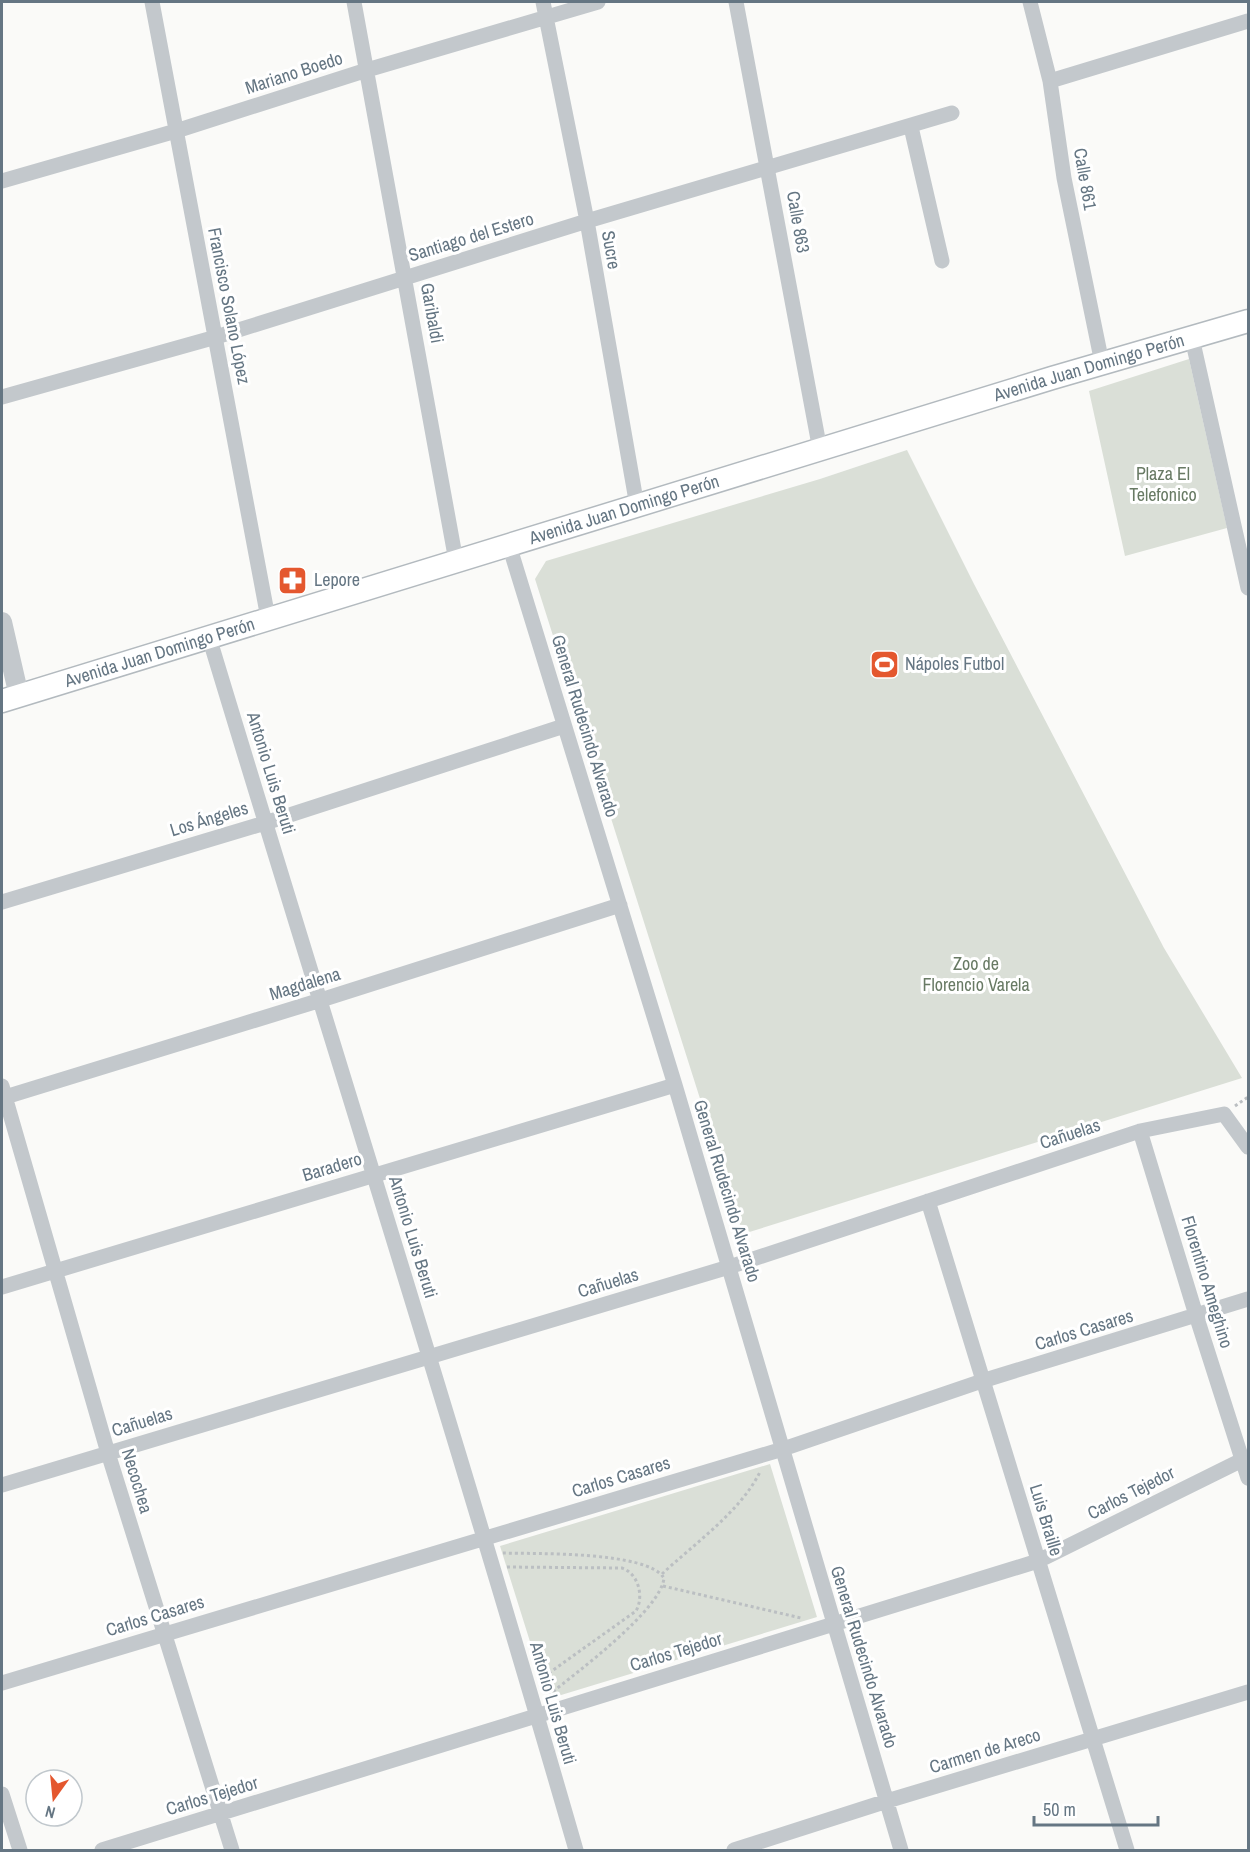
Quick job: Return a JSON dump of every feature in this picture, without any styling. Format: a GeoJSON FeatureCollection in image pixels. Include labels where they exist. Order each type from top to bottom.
{"type":"FeatureCollection","features":[{"type":"Feature","properties":{"kind":"main road","name":"Avenida Juan Domingo Perón"},"geometry":{"type":"LineString","coordinates":[[10,699],[1102,363],[1248,321]]}},
{"type":"Feature","properties":{"kind":"street","name":"Francisco Solano López"},"geometry":{"type":"LineString","coordinates":[[152,2],[268,618]]}},
{"type":"Feature","properties":{"kind":"street","name":"Garibaldi"},"geometry":{"type":"LineString","coordinates":[[354,2],[456,561]]}},
{"type":"Feature","properties":{"kind":"street","name":"Sucre"},"geometry":{"type":"LineString","coordinates":[[543,2],[587,222],[637,506]]}},
{"type":"Feature","properties":{"kind":"street","name":"Mariano Boedo"},"geometry":{"type":"LineString","coordinates":[[2,181],[176,131],[367,70],[598,2]]}},
{"type":"Feature","properties":{"kind":"street","name":"Calle 863"},"geometry":{"type":"LineString","coordinates":[[736,2],[819,450]]}},
{"type":"Feature","properties":{"kind":"street","name":"Calle 861"},"geometry":{"type":"LineString","coordinates":[[1030,2],[1050,81],[1064,178],[1102,363]]}},
{"type":"Feature","properties":{"kind":"street"},"geometry":{"type":"LineString","coordinates":[[1050,81],[1248,21]]}},
{"type":"Feature","properties":{"kind":"street","name":"Santiago del Estero"},"geometry":{"type":"LineString","coordinates":[[2,397],[216,337],[587,222],[952,113]]}},
{"type":"Feature","properties":{"kind":"street"},"geometry":{"type":"LineString","coordinates":[[911,127],[942,261]]}},
{"type":"Feature","properties":{"kind":"street"},"geometry":{"type":"LineString","coordinates":[[1192,338],[1248,588]]}},
{"type":"Feature","properties":{"kind":"street","name":"General Rudecindo Alvarado"},"geometry":{"type":"LineString","coordinates":[[509,545],[729,1267],[776,1451],[833,1625],[901,1851]]}},
{"type":"Feature","properties":{"kind":"street"},"geometry":{"type":"LineString","coordinates":[[2,622],[10,699]]}},
{"type":"Feature","properties":{"kind":"street","name":"Antonio Luis Beruti"},"geometry":{"type":"LineString","coordinates":[[209,637],[430,1356],[576,1851]]}},
{"type":"Feature","properties":{"kind":"street","name":"Los Ángeles"},"geometry":{"type":"LineString","coordinates":[[2,902],[265,823],[564,726]]}},
{"type":"Feature","properties":{"kind":"street","name":"Magdalena"},"geometry":{"type":"LineString","coordinates":[[3,1094],[321,1000],[620,905]]}},
{"type":"Feature","properties":{"kind":"street","name":"Baradero"},"geometry":{"type":"LineString","coordinates":[[2,1287],[675,1085]]}},
{"type":"Feature","properties":{"kind":"street","name":"Necochea"},"geometry":{"type":"LineString","coordinates":[[3,1094],[108,1453],[232,1851]]}},
{"type":"Feature","properties":{"kind":"street","name":"Cañuelas"},"geometry":{"type":"LineString","coordinates":[[2,1485],[729,1267],[1140,1131],[1224,1114],[1248,1147]]}},
{"type":"Feature","properties":{"kind":"street","name":"Florentino Ameghino"},"geometry":{"type":"LineString","coordinates":[[1140,1131],[1196,1315],[1246,1458],[1248,1478]]}},
{"type":"Feature","properties":{"kind":"street","name":"Luis Braille"},"geometry":{"type":"LineString","coordinates":[[928,1201],[1127,1851]]}},
{"type":"Feature","properties":{"kind":"street","name":"Carlos Casares"},"geometry":{"type":"LineString","coordinates":[[2,1683],[164,1634],[488,1553],[776,1451],[982,1382],[1248,1299]]}},
{"type":"Feature","properties":{"kind":"street","name":"Carlos Tejedor"},"geometry":{"type":"LineString","coordinates":[[102,1851],[536,1711],[833,1625],[1038,1562],[1246,1458]]}},
{"type":"Feature","properties":{"kind":"street","name":"Carmen de Areco"},"geometry":{"type":"LineString","coordinates":[[734,1851],[886,1801],[1248,1692]]}},
{"type":"Feature","properties":{"kind":"street"},"geometry":{"type":"LineString","coordinates":[[2,1794],[20,1851]]}},
{"type":"Feature","properties":{"kind":"path"},"geometry":{"type":"LineString","coordinates":[[662,1574],[744,1497],[776,1451]]}},
{"type":"Feature","properties":{"kind":"path"},"geometry":{"type":"LineString","coordinates":[[488,1553],[568,1555],[629,1560],[647,1565],[662,1574],[664,1578],[663,1586],[657,1597],[607,1649],[536,1711]]}},
{"type":"Feature","properties":{"kind":"path"},"geometry":{"type":"LineString","coordinates":[[488,1553],[622,1568],[627,1570],[639,1586],[636,1611],[529,1688]]}},
{"type":"Feature","properties":{"kind":"path"},"geometry":{"type":"LineString","coordinates":[[663,1586],[833,1625]]}},
{"type":"Feature","properties":{"kind":"green space","name":"Plaza El Telefonico"},"geometry":{"type":"Polygon","coordinates":[[[1189,359],[1227,528],[1125,556],[1089,391],[1189,359]]]}},
{"type":"Feature","properties":{"kind":"green space","name":"Zoo de Florencio Varela"},"geometry":{"type":"Polygon","coordinates":[[[907,450],[974,584],[1164,948],[1242,1078],[743,1234],[535,579],[546,561],[820,479],[907,450]]]}},
{"type":"Feature","properties":{"kind":"green space"},"geometry":{"type":"Polygon","coordinates":[[[770,1464],[817,1617],[548,1699],[500,1546],[770,1464]]]}},
{"type":"Feature","properties":{"kind":"place","name":"Lepore"},"geometry":{"type":"Point","coordinates":[293,580]}},
{"type":"Feature","properties":{"kind":"place","name":"Nápoles Futbol"},"geometry":{"type":"Point","coordinates":[884,664]}}]}
